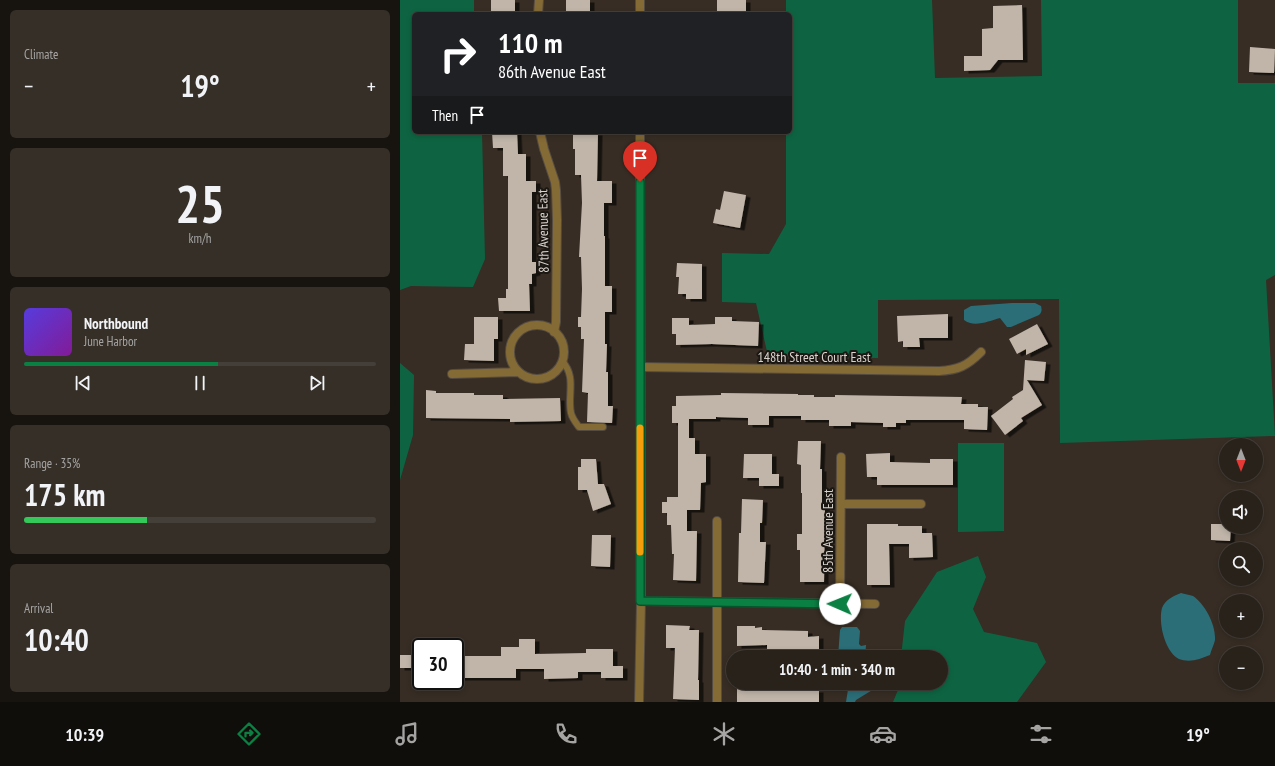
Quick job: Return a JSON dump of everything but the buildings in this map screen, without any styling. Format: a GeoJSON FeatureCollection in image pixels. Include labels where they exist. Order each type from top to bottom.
{"type":"FeatureCollection","features":[{"type":"Feature","properties":{"kind":"street"},"geometry":{"type":"LineString","coordinates":[[538,12],[539,0]]}},
{"type":"Feature","properties":{"kind":"street"},"geometry":{"type":"LineString","coordinates":[[640,0],[640,12]]}},
{"type":"Feature","properties":{"kind":"street","name":"87th Avenue East"},"geometry":{"type":"LineString","coordinates":[[540,134],[556,190],[556,322],[554,332]]}},
{"type":"Feature","properties":{"kind":"street"},"geometry":{"type":"LineString","coordinates":[[639,702],[640,134]]}},
{"type":"Feature","properties":{"kind":"street"},"geometry":{"type":"LineString","coordinates":[[544,326],[558,336],[564,353],[562,361],[558,369],[552,375],[543,379],[526,377],[518,372],[510,357],[510,348],[513,339],[518,332],[526,328],[544,326]]}},
{"type":"Feature","properties":{"kind":"street","name":"148th Street Court East"},"geometry":{"type":"LineString","coordinates":[[640,368],[939,371],[951,370],[964,366],[972,361],[981,352]]}},
{"type":"Feature","properties":{"kind":"street"},"geometry":{"type":"LineString","coordinates":[[452,374],[518,372]]}},
{"type":"Feature","properties":{"kind":"street","name":"85th Avenue East"},"geometry":{"type":"LineString","coordinates":[[840,604],[841,458]]}},
{"type":"Feature","properties":{"kind":"street"},"geometry":{"type":"LineString","coordinates":[[841,504],[921,504]]}},
{"type":"Feature","properties":{"kind":"street"},"geometry":{"type":"LineString","coordinates":[[717,522],[717,702]]}},
{"type":"Feature","properties":{"kind":"street"},"geometry":{"type":"LineString","coordinates":[[640,601],[875,604]]}},
{"type":"Feature","properties":{"kind":"lane"},"geometry":{"type":"LineString","coordinates":[[562,361],[568,367],[570,373],[571,414],[579,427],[603,427]]}},
{"type":"Feature","properties":{"kind":"green space"},"geometry":{"type":"Polygon","coordinates":[[[400,0],[474,0],[474,12],[412,12],[412,134],[482,134],[485,259],[473,287],[411,286],[400,290],[400,0]]]}},
{"type":"Feature","properties":{"kind":"green space"},"geometry":{"type":"Polygon","coordinates":[[[786,0],[932,0],[935,78],[1042,76],[1041,0],[1238,0],[1238,83],[1275,83],[1275,275],[1266,280],[1275,436],[1060,443],[1059,299],[878,300],[878,358],[768,356],[756,303],[722,302],[722,253],[769,254],[786,224],[786,134],[792,134],[792,12],[786,12],[786,0]]]}},
{"type":"Feature","properties":{"kind":"green space"},"geometry":{"type":"Polygon","coordinates":[[[400,363],[414,375],[413,435],[400,480],[400,363]]]}},
{"type":"Feature","properties":{"kind":"green space"},"geometry":{"type":"Polygon","coordinates":[[[958,443],[1004,443],[1004,531],[958,532],[958,443]]]}},
{"type":"Feature","properties":{"kind":"green space"},"geometry":{"type":"Polygon","coordinates":[[[978,556],[986,577],[973,609],[984,632],[1037,643],[1046,662],[1017,702],[893,702],[898,690],[948,690],[948,650],[902,650],[905,621],[937,572],[978,556]]]}},
{"type":"Feature","properties":{"kind":"water"},"geometry":{"type":"Polygon","coordinates":[[[1035,303],[1041,306],[1042,310],[1039,315],[1011,327],[1007,327],[1000,318],[977,324],[964,320],[964,310],[971,306],[1035,303]]]}},
{"type":"Feature","properties":{"kind":"water"},"geometry":{"type":"Polygon","coordinates":[[[1181,593],[1193,596],[1202,604],[1209,615],[1214,628],[1215,640],[1210,655],[1195,660],[1187,661],[1179,659],[1174,655],[1166,644],[1162,629],[1162,608],[1165,603],[1175,595],[1181,593]]]}},
{"type":"Feature","properties":{"kind":"water"},"geometry":{"type":"Polygon","coordinates":[[[842,627],[857,627],[860,631],[859,644],[861,646],[866,645],[866,650],[839,650],[840,630],[842,627]]]}},
{"type":"Feature","properties":{"kind":"water"},"geometry":{"type":"Polygon","coordinates":[[[848,690],[872,690],[855,702],[846,702],[848,690]]]}},
{"type":"Feature","properties":{"kind":"slow traffic"},"geometry":{"type":"LineString","coordinates":[[640,428],[640,552]]}},
{"type":"Feature","properties":{"kind":"route"},"geometry":{"type":"LineString","coordinates":[[640,182],[640,601],[840,604]]}}]}
